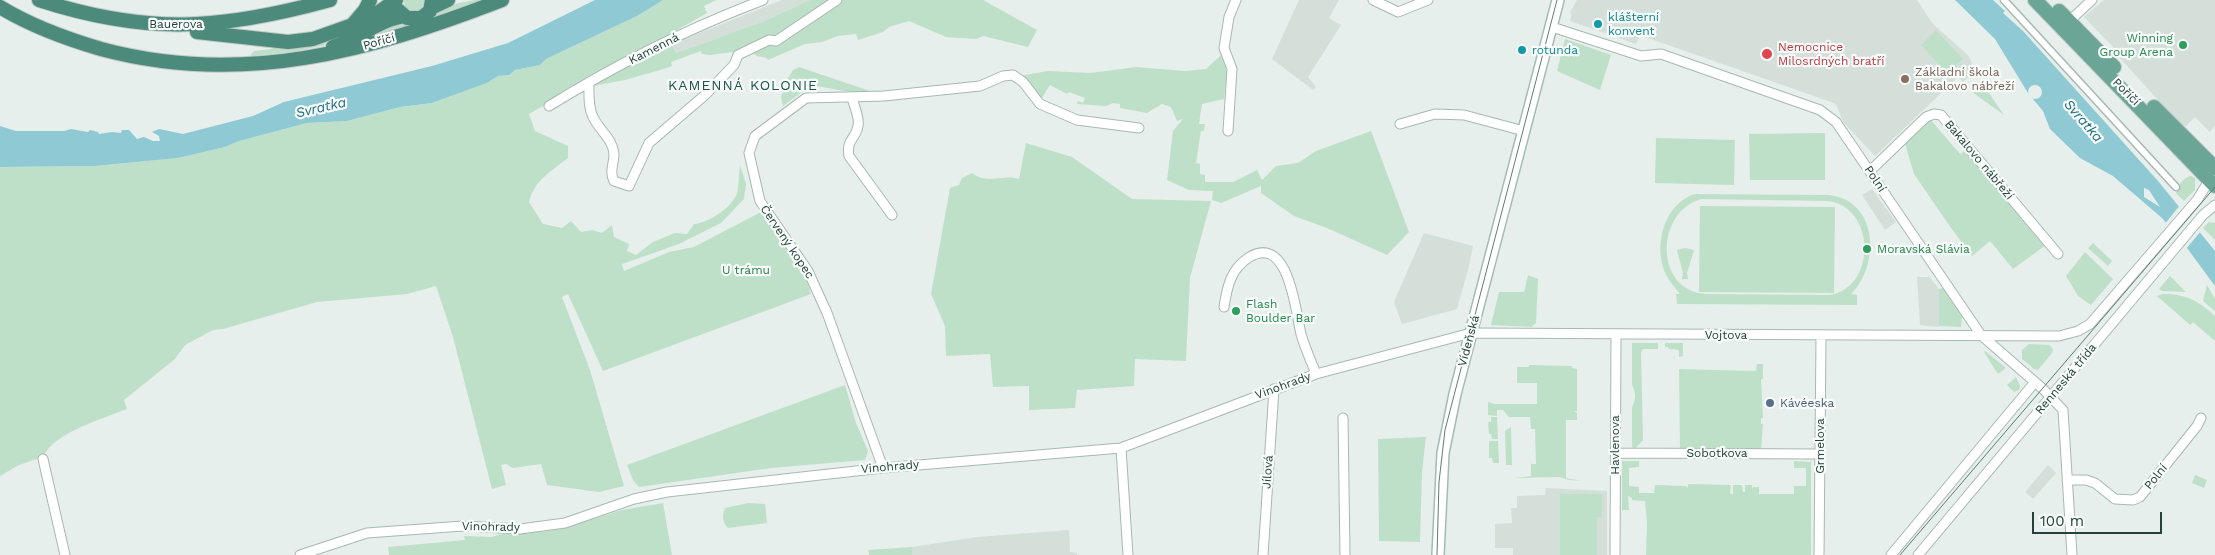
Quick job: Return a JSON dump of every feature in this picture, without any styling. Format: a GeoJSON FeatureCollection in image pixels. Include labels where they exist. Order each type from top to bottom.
{"type":"FeatureCollection","features":[{"type":"Feature","properties":{"kind":"highway","name":"Bauerova"},"geometry":{"type":"LineString","coordinates":[[40,0],[95,16],[141,23],[174,25],[226,22],[260,17],[330,0]]}},
{"type":"Feature","properties":{"kind":"highway"},"geometry":{"type":"LineString","coordinates":[[352,26],[365,10],[370,0]]}},
{"type":"Feature","properties":{"kind":"highway"},"geometry":{"type":"LineString","coordinates":[[141,23],[176,32],[209,32],[288,42],[313,40],[352,26],[369,19],[396,0],[397,8],[404,16],[412,19],[420,18],[427,14],[432,4],[448,0]]}},
{"type":"Feature","properties":{"kind":"highway","name":"Poříčí"},"geometry":{"type":"LineString","coordinates":[[250,66],[292,62],[363,47],[431,26],[502,0]]}},
{"type":"Feature","properties":{"kind":"highway"},"geometry":{"type":"LineString","coordinates":[[0,7],[14,15],[70,38],[117,53],[150,60],[250,66],[344,44],[391,18],[404,16]]}},
{"type":"Feature","properties":{"kind":"main road","name":"Vídeňská"},"geometry":{"type":"LineString","coordinates":[[1438,555],[1443,453],[1455,394],[1558,0]]}},
{"type":"Feature","properties":{"kind":"main road","name":"Poříčí"},"geometry":{"type":"LineString","coordinates":[[2035,0],[2066,24],[2213,176]]}},
{"type":"Feature","properties":{"kind":"main road","name":"Poříčí"},"geometry":{"type":"LineString","coordinates":[[2049,0],[2066,24]]}},
{"type":"Feature","properties":{"kind":"street","name":"Kamenná"},"geometry":{"type":"LineString","coordinates":[[549,106],[588,82],[714,19],[763,0]]}},
{"type":"Feature","properties":{"kind":"street"},"geometry":{"type":"LineString","coordinates":[[588,82],[590,109],[593,118],[610,141],[614,155],[611,175],[614,181],[629,186],[649,143],[705,95],[734,65],[738,55],[769,40],[776,41],[837,0]]}},
{"type":"Feature","properties":{"kind":"street"},"geometry":{"type":"LineString","coordinates":[[1228,131],[1232,69],[1224,48],[1229,17],[1236,0]]}},
{"type":"Feature","properties":{"kind":"street"},"geometry":{"type":"LineString","coordinates":[[1373,0],[1398,12],[1428,0]]}},
{"type":"Feature","properties":{"kind":"street"},"geometry":{"type":"LineString","coordinates":[[2004,0],[2176,187]]}},
{"type":"Feature","properties":{"kind":"street"},"geometry":{"type":"LineString","coordinates":[[2066,24],[2092,0]]}},
{"type":"Feature","properties":{"kind":"street","name":"Polní"},"geometry":{"type":"LineString","coordinates":[[1552,27],[1641,56],[1661,54],[1820,110],[1836,122],[1981,335],[2051,396],[2063,410],[2070,554]]}},
{"type":"Feature","properties":{"kind":"street","name":"Červený kopec"},"geometry":{"type":"LineString","coordinates":[[883,468],[826,312],[808,271],[760,201],[749,153],[755,136],[806,98],[818,96],[852,98],[884,96],[980,86],[1003,76],[1013,75],[1023,82],[1040,104],[1077,120],[1138,128]]}},
{"type":"Feature","properties":{"kind":"street"},"geometry":{"type":"LineString","coordinates":[[852,98],[859,123],[858,130],[847,147],[849,156],[892,215]]}},
{"type":"Feature","properties":{"kind":"street"},"geometry":{"type":"LineString","coordinates":[[1400,124],[1435,114],[1464,114],[1524,131]]}},
{"type":"Feature","properties":{"kind":"street","name":"Bakalovo nábřeží"},"geometry":{"type":"LineString","coordinates":[[1870,171],[1926,117],[1934,114],[1941,115],[2058,254]]}},
{"type":"Feature","properties":{"kind":"street","name":"Renneská třída"},"geometry":{"type":"LineString","coordinates":[[1981,335],[2055,336],[2078,331],[2090,324],[2190,208],[2213,176]]}},
{"type":"Feature","properties":{"kind":"street","name":"Renneská třída"},"geometry":{"type":"LineString","coordinates":[[1918,555],[2200,219],[2215,205]]}},
{"type":"Feature","properties":{"kind":"street"},"geometry":{"type":"LineString","coordinates":[[1224,307],[1230,279],[1246,259],[1252,255],[1266,254],[1279,261],[1289,278],[1302,336],[1316,374]]}},
{"type":"Feature","properties":{"kind":"street","name":"Vojtova"},"geometry":{"type":"LineString","coordinates":[[1471,333],[1821,336],[1981,335]]}},
{"type":"Feature","properties":{"kind":"street","name":"Vinohrady"},"geometry":{"type":"LineString","coordinates":[[300,555],[367,533],[463,526],[520,529],[565,523],[634,499],[667,492],[883,468],[1122,448],[1316,374],[1471,333]]}},
{"type":"Feature","properties":{"kind":"street","name":"Havlenova"},"geometry":{"type":"LineString","coordinates":[[1614,555],[1616,334]]}},
{"type":"Feature","properties":{"kind":"street","name":"Grmelova"},"geometry":{"type":"LineString","coordinates":[[1819,555],[1821,336]]}},
{"type":"Feature","properties":{"kind":"street","name":"Renneská třída"},"geometry":{"type":"LineString","coordinates":[[1891,555],[2035,382]]}},
{"type":"Feature","properties":{"kind":"street","name":"Jílová"},"geometry":{"type":"LineString","coordinates":[[1263,555],[1274,389]]}},
{"type":"Feature","properties":{"kind":"street"},"geometry":{"type":"LineString","coordinates":[[1343,418],[1345,555]]}},
{"type":"Feature","properties":{"kind":"street","name":"Polní"},"geometry":{"type":"LineString","coordinates":[[2067,480],[2086,480],[2095,483],[2115,499],[2123,501],[2140,497],[2201,418]]}},
{"type":"Feature","properties":{"kind":"street"},"geometry":{"type":"LineString","coordinates":[[1122,448],[1128,555]]}},
{"type":"Feature","properties":{"kind":"street","name":"Sobotkova"},"geometry":{"type":"LineString","coordinates":[[1615,453],[1820,454]]}},
{"type":"Feature","properties":{"kind":"street"},"geometry":{"type":"LineString","coordinates":[[43,459],[64,555]]}},
{"type":"Feature","properties":{"kind":"shaded area"},"geometry":{"type":"Polygon","coordinates":[[[782,0],[810,0],[762,22],[676,53],[672,44],[782,0]]]}},
{"type":"Feature","properties":{"kind":"shaded area"},"geometry":{"type":"Polygon","coordinates":[[[1299,0],[1339,0],[1329,18],[1341,25],[1308,77],[1316,87],[1313,90],[1272,59],[1299,0]]]}},
{"type":"Feature","properties":{"kind":"shaded area"},"geometry":{"type":"Polygon","coordinates":[[[1577,0],[1917,0],[1933,24],[1969,56],[1975,71],[1963,82],[1958,77],[1875,156],[1843,122],[1834,103],[1645,37],[1640,36],[1636,44],[1570,21],[1572,14],[1570,13],[1577,0]]]}},
{"type":"Feature","properties":{"kind":"shaded area"},"geometry":{"type":"Polygon","coordinates":[[[2104,0],[2215,0],[2215,125],[2210,132],[2195,117],[2186,126],[2180,124],[2118,56],[2120,54],[2084,17],[2104,0]]]}},
{"type":"Feature","properties":{"kind":"shaded area"},"geometry":{"type":"Polygon","coordinates":[[[1872,189],[1896,222],[1885,230],[1862,195],[1872,189]]]}},
{"type":"Feature","properties":{"kind":"shaded area"},"geometry":{"type":"Polygon","coordinates":[[[1424,233],[1473,246],[1468,270],[1457,309],[1402,324],[1394,302],[1424,233]]]}},
{"type":"Feature","properties":{"kind":"shaded area"},"geometry":{"type":"Polygon","coordinates":[[[1928,275],[1939,289],[1939,327],[1920,325],[1917,277],[1928,277],[1928,275]]]}},
{"type":"Feature","properties":{"kind":"shaded area"},"geometry":{"type":"Polygon","coordinates":[[[2048,465],[2056,473],[2033,499],[2025,492],[2048,465]]]}},
{"type":"Feature","properties":{"kind":"shaded area"},"geometry":{"type":"Polygon","coordinates":[[[1546,488],[1607,491],[1607,555],[1513,555],[1513,548],[1495,548],[1495,524],[1512,523],[1511,508],[1517,508],[1517,496],[1545,495],[1546,488]]]}},
{"type":"Feature","properties":{"kind":"shaded area"},"geometry":{"type":"Polygon","coordinates":[[[1069,530],[1070,552],[1077,553],[1077,555],[912,555],[912,547],[977,537],[1069,530]]]}},
{"type":"Feature","properties":{"kind":"green space"},"geometry":{"type":"Polygon","coordinates":[[[403,0],[424,0],[421,8],[413,12],[406,9],[403,0]]]}},
{"type":"Feature","properties":{"kind":"green space"},"geometry":{"type":"Polygon","coordinates":[[[474,0],[488,0],[427,22],[355,43],[384,28],[412,17],[442,7],[474,0]]]}},
{"type":"Feature","properties":{"kind":"green space","name":"U trámu"},"geometry":{"type":"Polygon","coordinates":[[[663,0],[716,0],[704,6],[707,13],[529,114],[535,131],[568,146],[568,158],[539,182],[529,202],[543,224],[562,228],[571,221],[581,232],[592,230],[602,233],[612,225],[614,237],[629,244],[627,251],[636,255],[653,242],[675,233],[687,234],[694,224],[706,221],[731,204],[737,193],[740,165],[746,184],[744,199],[721,223],[679,244],[622,264],[624,271],[669,252],[694,247],[761,212],[806,278],[811,294],[603,371],[568,294],[562,297],[590,370],[624,486],[599,492],[547,485],[541,464],[513,468],[506,464],[501,465],[506,485],[492,489],[453,337],[436,286],[407,294],[317,302],[223,329],[213,330],[185,345],[175,359],[124,400],[127,409],[67,434],[49,448],[45,456],[19,465],[0,476],[0,167],[95,166],[178,158],[225,147],[239,141],[307,123],[347,121],[400,107],[432,103],[487,83],[498,76],[509,75],[515,70],[540,65],[546,59],[637,16],[663,0]]]}},
{"type":"Feature","properties":{"kind":"green space"},"geometry":{"type":"Polygon","coordinates":[[[810,0],[983,0],[1037,30],[1028,47],[983,36],[976,39],[946,37],[909,21],[858,40],[856,34],[838,36],[822,42],[805,44],[768,60],[767,58],[757,56],[745,47],[735,55],[732,52],[710,55],[702,54],[701,51],[671,62],[672,66],[667,68],[625,80],[593,86],[605,76],[672,44],[676,53],[762,22],[810,0]]]}},
{"type":"Feature","properties":{"kind":"green space"},"geometry":{"type":"Polygon","coordinates":[[[1936,30],[1963,59],[1947,73],[1921,45],[1936,30]]]}},
{"type":"Feature","properties":{"kind":"green space"},"geometry":{"type":"Polygon","coordinates":[[[1565,39],[1611,55],[1600,90],[1557,71],[1565,39]]]}},
{"type":"Feature","properties":{"kind":"green space"},"geometry":{"type":"Polygon","coordinates":[[[324,42],[325,45],[298,51],[252,56],[251,54],[254,51],[272,49],[276,45],[324,42]]]}},
{"type":"Feature","properties":{"kind":"green space"},"geometry":{"type":"Polygon","coordinates":[[[1221,55],[1227,71],[1224,99],[1202,104],[1199,124],[1205,124],[1204,131],[1201,131],[1196,163],[1200,164],[1200,174],[1205,175],[1205,182],[1233,182],[1257,170],[1262,180],[1276,166],[1298,163],[1316,151],[1371,131],[1409,232],[1387,255],[1327,228],[1294,216],[1261,193],[1261,186],[1221,203],[1212,200],[1213,191],[1189,190],[1167,180],[1173,131],[1183,119],[1177,121],[1171,107],[1162,104],[1147,113],[1120,108],[1120,104],[1113,103],[1106,106],[1077,104],[1078,101],[1083,103],[1085,98],[1069,92],[1067,94],[1050,85],[1040,101],[1019,76],[1048,71],[1090,73],[1136,67],[1185,71],[1206,69],[1221,55]]]}},
{"type":"Feature","properties":{"kind":"green space"},"geometry":{"type":"Polygon","coordinates":[[[799,67],[876,93],[855,93],[811,85],[783,106],[781,96],[787,87],[785,83],[793,70],[799,67]]]}},
{"type":"Feature","properties":{"kind":"green space"},"geometry":{"type":"Polygon","coordinates":[[[1984,86],[2004,115],[1972,92],[1984,86]]]}},
{"type":"Feature","properties":{"kind":"green space"},"geometry":{"type":"Polygon","coordinates":[[[1929,118],[1960,154],[1967,150],[2046,245],[2013,269],[1990,241],[1972,256],[1914,174],[1904,140],[1929,118]]]}},
{"type":"Feature","properties":{"kind":"green space"},"geometry":{"type":"Polygon","coordinates":[[[1825,133],[1825,180],[1750,180],[1749,134],[1825,133]]]}},
{"type":"Feature","properties":{"kind":"green space"},"geometry":{"type":"Polygon","coordinates":[[[1656,138],[1735,140],[1734,185],[1655,183],[1656,138]]]}},
{"type":"Feature","properties":{"kind":"green space"},"geometry":{"type":"Polygon","coordinates":[[[1026,143],[1072,157],[1132,199],[1211,201],[1190,278],[1186,361],[1135,359],[1134,386],[1077,390],[1075,408],[1029,410],[1029,386],[993,387],[990,354],[946,356],[945,326],[931,294],[950,188],[959,185],[962,178],[972,173],[989,179],[1019,179],[1026,143]]]}},
{"type":"Feature","properties":{"kind":"green space"},"geometry":{"type":"Polygon","coordinates":[[[2191,176],[2195,178],[2195,190],[2184,201],[2176,193],[2180,184],[2191,176]]]}},
{"type":"Feature","properties":{"kind":"green space","name":"Moravská Slávia"},"geometry":{"type":"Polygon","coordinates":[[[1694,194],[1828,195],[1845,199],[1857,208],[1865,220],[1870,235],[1867,267],[1861,282],[1851,294],[1857,295],[1857,305],[1677,304],[1676,294],[1680,294],[1664,271],[1661,246],[1665,224],[1676,206],[1694,194]],[[1701,199],[1686,207],[1675,219],[1669,234],[1667,250],[1669,266],[1677,280],[1689,290],[1706,294],[1830,295],[1846,289],[1857,278],[1863,263],[1865,246],[1862,230],[1854,216],[1843,206],[1827,201],[1701,199]]]}},
{"type":"Feature","properties":{"kind":"green space"},"geometry":{"type":"Polygon","coordinates":[[[1700,206],[1835,207],[1834,293],[1699,292],[1700,206]]]}},
{"type":"Feature","properties":{"kind":"green space"},"geometry":{"type":"Polygon","coordinates":[[[2209,222],[2215,223],[2215,240],[2203,228],[2209,222]]]}},
{"type":"Feature","properties":{"kind":"green space"},"geometry":{"type":"Polygon","coordinates":[[[2093,243],[2112,261],[2108,266],[2088,248],[2093,243]]]}},
{"type":"Feature","properties":{"kind":"green space"},"geometry":{"type":"Polygon","coordinates":[[[1685,248],[1694,250],[1687,273],[1688,279],[1682,279],[1683,273],[1677,250],[1685,248]]]}},
{"type":"Feature","properties":{"kind":"green space"},"geometry":{"type":"Polygon","coordinates":[[[2085,252],[2113,279],[2091,305],[2078,296],[2066,276],[2085,252]]]}},
{"type":"Feature","properties":{"kind":"green space"},"geometry":{"type":"Polygon","coordinates":[[[1528,275],[1538,279],[1536,323],[1531,327],[1491,325],[1499,292],[1524,292],[1528,275]]]}},
{"type":"Feature","properties":{"kind":"green space"},"geometry":{"type":"Polygon","coordinates":[[[2170,276],[2186,292],[2162,291],[2159,289],[2170,276]]]}},
{"type":"Feature","properties":{"kind":"green space"},"geometry":{"type":"Polygon","coordinates":[[[2207,285],[2215,299],[2215,311],[2203,301],[2207,285]]]}},
{"type":"Feature","properties":{"kind":"green space"},"geometry":{"type":"Polygon","coordinates":[[[1943,288],[1962,316],[1961,327],[1939,326],[1939,289],[1943,288]]]}},
{"type":"Feature","properties":{"kind":"green space"},"geometry":{"type":"Polygon","coordinates":[[[2163,294],[2179,295],[2192,299],[2215,316],[2215,341],[2193,322],[2190,325],[2157,296],[2163,294]]]}},
{"type":"Feature","properties":{"kind":"green space"},"geometry":{"type":"Polygon","coordinates":[[[1632,343],[1658,343],[1658,349],[1643,349],[1641,353],[1643,440],[1635,449],[1632,447],[1632,407],[1635,396],[1632,385],[1632,343]]]}},
{"type":"Feature","properties":{"kind":"green space"},"geometry":{"type":"Polygon","coordinates":[[[1665,343],[1683,343],[1683,356],[1679,357],[1679,350],[1665,347],[1665,343]]]}},
{"type":"Feature","properties":{"kind":"green space"},"geometry":{"type":"Polygon","coordinates":[[[2029,344],[2049,345],[2053,349],[2052,353],[2038,370],[2022,359],[2022,350],[2029,344]]]}},
{"type":"Feature","properties":{"kind":"green space"},"geometry":{"type":"Polygon","coordinates":[[[1985,351],[2006,368],[1998,374],[1985,351]]]}},
{"type":"Feature","properties":{"kind":"green space"},"geometry":{"type":"Polygon","coordinates":[[[1757,364],[1763,364],[1763,379],[1761,379],[1763,418],[1761,418],[1761,424],[1763,424],[1761,450],[1680,449],[1679,369],[1756,371],[1757,364]]]}},
{"type":"Feature","properties":{"kind":"green space"},"geometry":{"type":"Polygon","coordinates":[[[1529,365],[1572,366],[1572,368],[1577,369],[1577,411],[1574,411],[1577,413],[1577,420],[1566,420],[1566,478],[1582,481],[1560,477],[1515,478],[1531,476],[1531,464],[1536,464],[1535,429],[1531,429],[1530,417],[1509,417],[1503,410],[1497,410],[1497,416],[1488,415],[1488,402],[1495,404],[1537,404],[1537,383],[1517,383],[1517,367],[1529,367],[1529,365]]]}},
{"type":"Feature","properties":{"kind":"green space"},"geometry":{"type":"Polygon","coordinates":[[[2016,377],[2020,386],[2019,390],[2014,392],[2007,385],[2016,377]]]}},
{"type":"Feature","properties":{"kind":"green space"},"geometry":{"type":"Polygon","coordinates":[[[845,385],[856,423],[868,451],[865,460],[771,468],[639,487],[633,480],[627,465],[845,385]]]}},
{"type":"Feature","properties":{"kind":"green space"},"geometry":{"type":"Polygon","coordinates":[[[1491,417],[1497,417],[1498,439],[1492,439],[1491,434],[1489,434],[1488,422],[1491,422],[1491,417]]]}},
{"type":"Feature","properties":{"kind":"green space"},"geometry":{"type":"Polygon","coordinates":[[[1511,427],[1512,465],[1506,465],[1505,431],[1511,427]]]}},
{"type":"Feature","properties":{"kind":"green space"},"geometry":{"type":"Polygon","coordinates":[[[1426,437],[1422,472],[1420,542],[1379,541],[1378,439],[1426,437]]]}},
{"type":"Feature","properties":{"kind":"green space"},"geometry":{"type":"Polygon","coordinates":[[[1489,441],[1498,441],[1499,463],[1493,463],[1492,458],[1489,458],[1489,441]]]}},
{"type":"Feature","properties":{"kind":"green space"},"geometry":{"type":"Polygon","coordinates":[[[1622,461],[1639,461],[1639,467],[1629,468],[1629,486],[1639,487],[1639,493],[1654,493],[1655,485],[1686,486],[1688,488],[1688,484],[1731,485],[1730,494],[1733,494],[1733,485],[1742,485],[1743,492],[1745,492],[1745,485],[1752,485],[1752,489],[1753,487],[1759,487],[1759,494],[1794,494],[1794,486],[1806,486],[1806,468],[1794,468],[1794,461],[1811,462],[1811,555],[1646,555],[1647,523],[1645,501],[1632,500],[1628,496],[1629,510],[1622,510],[1622,461]]]}},
{"type":"Feature","properties":{"kind":"green space"},"geometry":{"type":"Polygon","coordinates":[[[2195,475],[2207,480],[2204,488],[2192,483],[2195,475]]]}},
{"type":"Feature","properties":{"kind":"green space"},"geometry":{"type":"Polygon","coordinates":[[[1560,494],[1602,494],[1602,517],[1597,517],[1597,555],[1560,555],[1560,494]]]}},
{"type":"Feature","properties":{"kind":"green space"},"geometry":{"type":"Polygon","coordinates":[[[663,503],[672,555],[389,555],[388,547],[465,540],[464,536],[492,537],[504,533],[541,532],[564,528],[622,510],[663,503]]]}},
{"type":"Feature","properties":{"kind":"green space"},"geometry":{"type":"Polygon","coordinates":[[[748,503],[765,504],[767,523],[728,528],[723,518],[725,508],[748,503]]]}},
{"type":"Feature","properties":{"kind":"green space"},"geometry":{"type":"Polygon","coordinates":[[[912,547],[912,555],[869,555],[868,550],[912,547]]]}},
{"type":"Feature","properties":{"kind":"water","name":"Svratka"},"geometry":{"type":"Polygon","coordinates":[[[595,0],[663,0],[637,16],[546,59],[540,65],[515,70],[509,75],[498,76],[487,83],[432,103],[400,107],[347,121],[307,123],[239,141],[225,147],[178,158],[95,166],[0,167],[0,126],[16,131],[64,131],[71,129],[88,132],[90,130],[99,134],[121,133],[122,130],[129,130],[137,139],[144,137],[153,141],[160,141],[159,136],[152,132],[159,129],[183,134],[253,116],[284,102],[432,66],[508,43],[595,0]]]}},
{"type":"Feature","properties":{"kind":"water","name":"Svratka"},"geometry":{"type":"Polygon","coordinates":[[[1955,0],[1993,0],[2005,11],[2003,13],[2023,31],[2158,181],[2215,251],[2215,286],[2162,218],[2113,176],[2080,158],[2050,129],[2043,111],[2028,93],[1995,39],[1955,0]],[[2144,188],[2144,197],[2160,207],[2149,190],[2144,188]]]}},
{"type":"Feature","properties":{"kind":"pier"},"geometry":{"type":"Polygon","coordinates":[[[2035,85],[2040,87],[2042,92],[2040,97],[2035,99],[2030,97],[2028,92],[2030,87],[2035,85]]]}},
{"type":"Feature","properties":{"kind":"pier"},"geometry":{"type":"Polygon","coordinates":[[[2180,205],[2201,231],[2186,249],[2164,225],[2180,205]]]}},
{"type":"Feature","properties":{"kind":"tram line"},"geometry":{"type":"LineString","coordinates":[[1437,555],[1439,482],[1445,430],[1557,0]]}},
{"type":"Feature","properties":{"kind":"tram line"},"geometry":{"type":"LineString","coordinates":[[1900,555],[2215,187]]}},
{"type":"Feature","properties":{"kind":"place","name":"klášterní konvent"},"geometry":{"type":"Point","coordinates":[1598,24]}},
{"type":"Feature","properties":{"kind":"place","name":"Winning Group Arena"},"geometry":{"type":"Point","coordinates":[2183,45]}},
{"type":"Feature","properties":{"kind":"place","name":"rotunda"},"geometry":{"type":"Point","coordinates":[1522,50]}},
{"type":"Feature","properties":{"kind":"place","name":"Nemocnice Milosrdných bratří"},"geometry":{"type":"Point","coordinates":[1767,54]}},
{"type":"Feature","properties":{"kind":"place","name":"Základní škola Bakalovo nábřeží"},"geometry":{"type":"Point","coordinates":[1905,79]}},
{"type":"Feature","properties":{"kind":"place","name":"Moravská Slávia"},"geometry":{"type":"Point","coordinates":[1867,249]}},
{"type":"Feature","properties":{"kind":"place","name":"Flash Boulder Bar"},"geometry":{"type":"Point","coordinates":[1236,311]}},
{"type":"Feature","properties":{"kind":"place","name":"Kávéeska"},"geometry":{"type":"Point","coordinates":[1770,403]}},
{"type":"Feature","properties":{"kind":"district","name":"KAMENNÁ KOLONIE"},"geometry":{"type":"Point","coordinates":[743,86]}}]}
